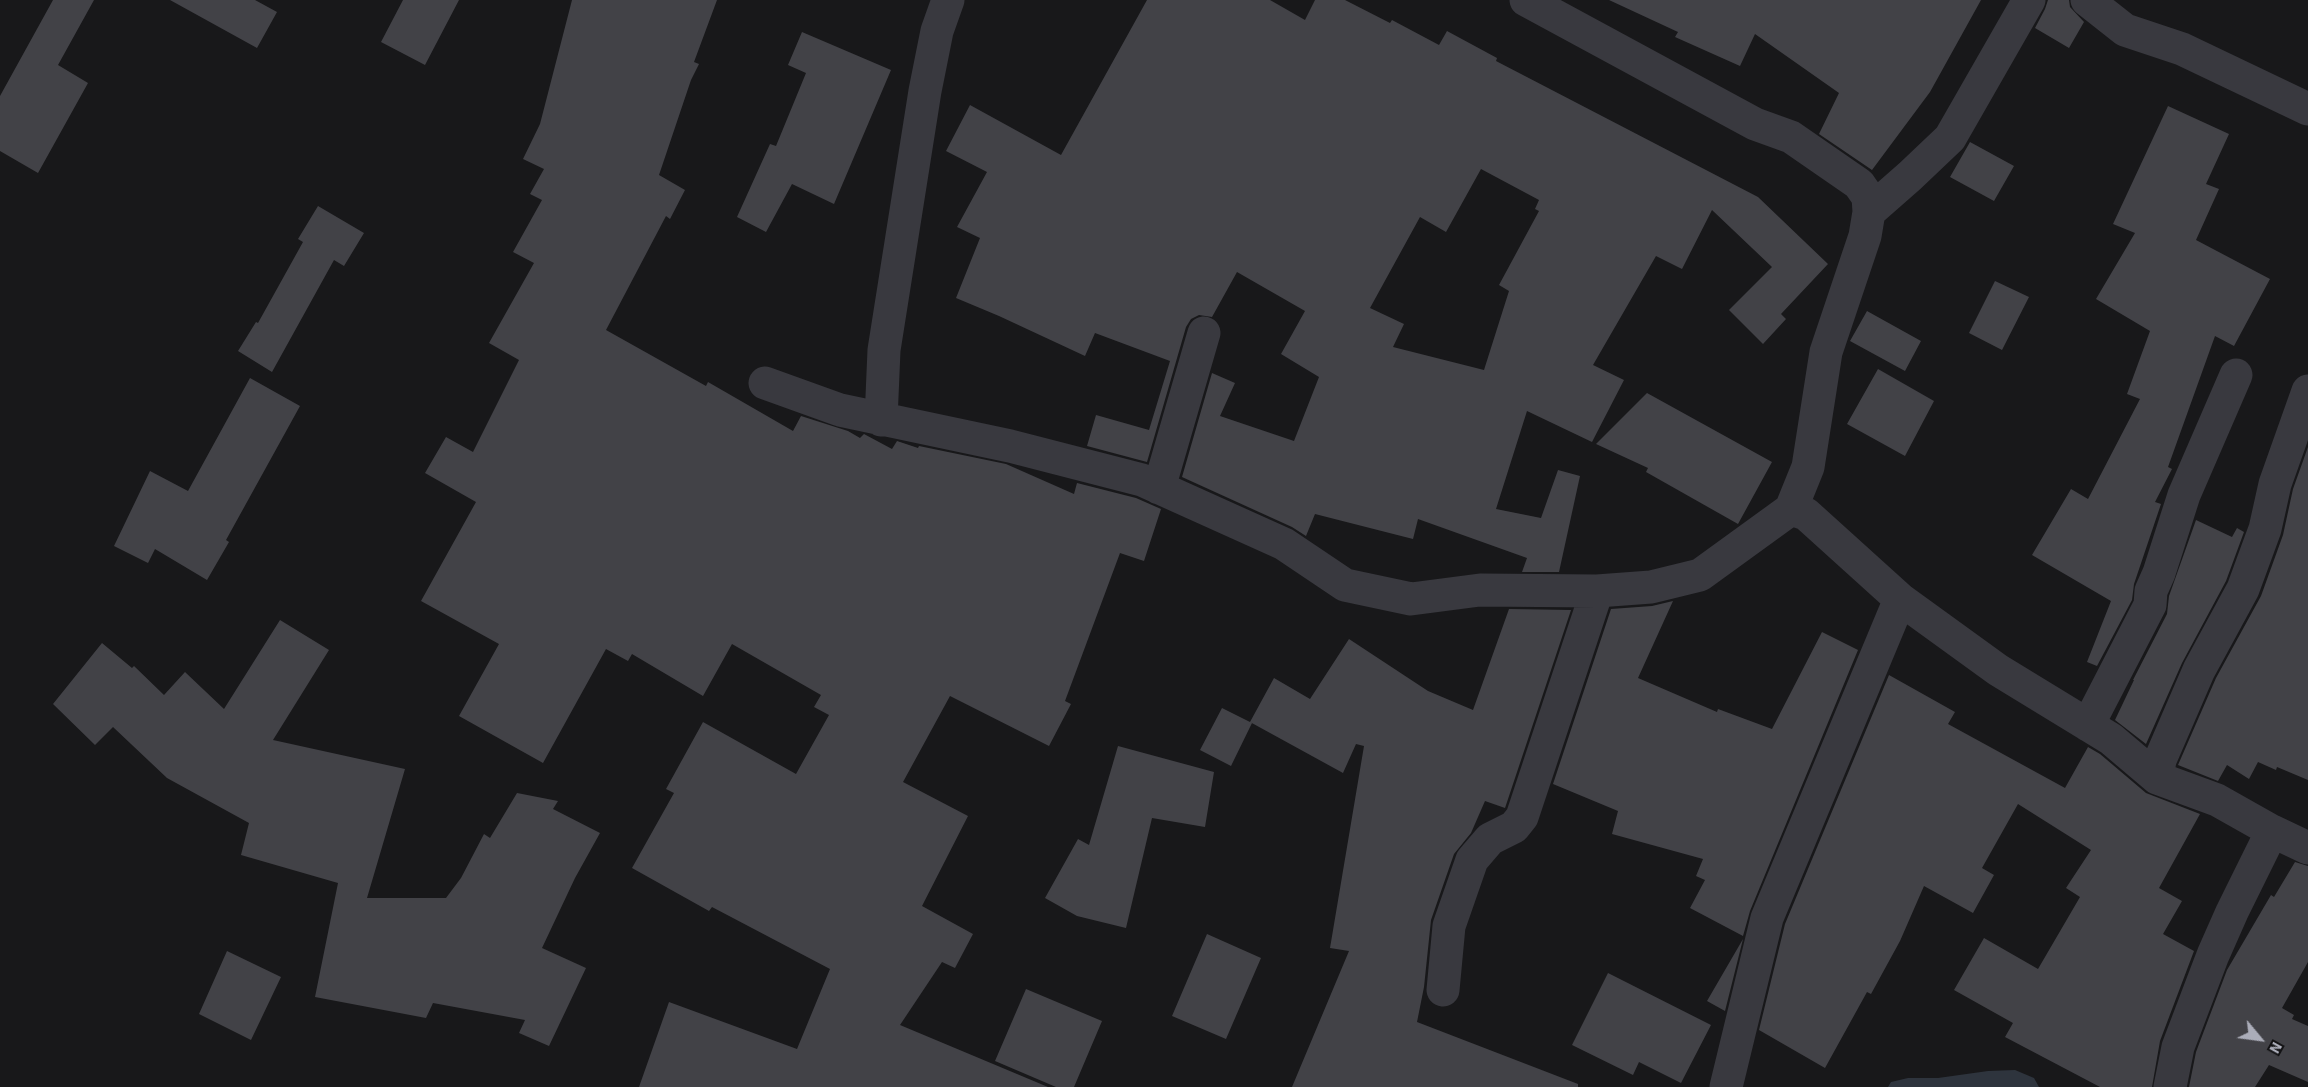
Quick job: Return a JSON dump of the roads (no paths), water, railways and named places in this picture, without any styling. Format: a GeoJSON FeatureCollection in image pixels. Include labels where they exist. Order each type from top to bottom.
{"type":"FeatureCollection","features":[{"type":"Feature","properties":{"kind":"street"},"geometry":{"type":"LineString","coordinates":[[881,420],[884,350],[925,91],[937,31],[948,0]]}},
{"type":"Feature","properties":{"kind":"street"},"geometry":{"type":"LineString","coordinates":[[765,383],[840,410],[1010,446],[1142,480],[1284,544],[1346,585],[1411,599],[1480,590],[1597,591],[1651,587],[1700,575],[1791,508],[1808,467],[1826,352],[1865,236],[1869,212],[1868,197],[1859,184],[1791,137],[1745,119],[1526,0]]}},
{"type":"Feature","properties":{"kind":"street"},"geometry":{"type":"LineString","coordinates":[[1869,212],[1950,138],[2028,0]]}},
{"type":"Feature","properties":{"kind":"street"},"geometry":{"type":"LineString","coordinates":[[2087,0],[2125,30],[2182,49],[2308,109]]}},
{"type":"Feature","properties":{"kind":"street"},"geometry":{"type":"LineString","coordinates":[[1159,488],[1204,333]]}},
{"type":"Feature","properties":{"kind":"street"},"geometry":{"type":"LineString","coordinates":[[2088,725],[2150,605],[2151,591],[2181,504],[2236,375]]}},
{"type":"Feature","properties":{"kind":"street"},"geometry":{"type":"LineString","coordinates":[[2157,778],[2160,760],[2199,669],[2243,589],[2265,529],[2276,484],[2308,391]]}},
{"type":"Feature","properties":{"kind":"street"},"geometry":{"type":"LineString","coordinates":[[1791,508],[1806,514],[1900,598],[1998,669],[2110,739],[2157,778],[2217,800],[2308,848]]}},
{"type":"Feature","properties":{"kind":"street"},"geometry":{"type":"LineString","coordinates":[[1443,990],[1449,926],[1472,860],[1490,839],[1514,827],[1522,817],[1597,591]]}},
{"type":"Feature","properties":{"kind":"street"},"geometry":{"type":"LineString","coordinates":[[1726,1087],[1767,918],[1900,598]]}},
{"type":"Feature","properties":{"kind":"street"},"geometry":{"type":"LineString","coordinates":[[2170,1087],[2178,1047],[2213,955],[2272,831]]}}]}
